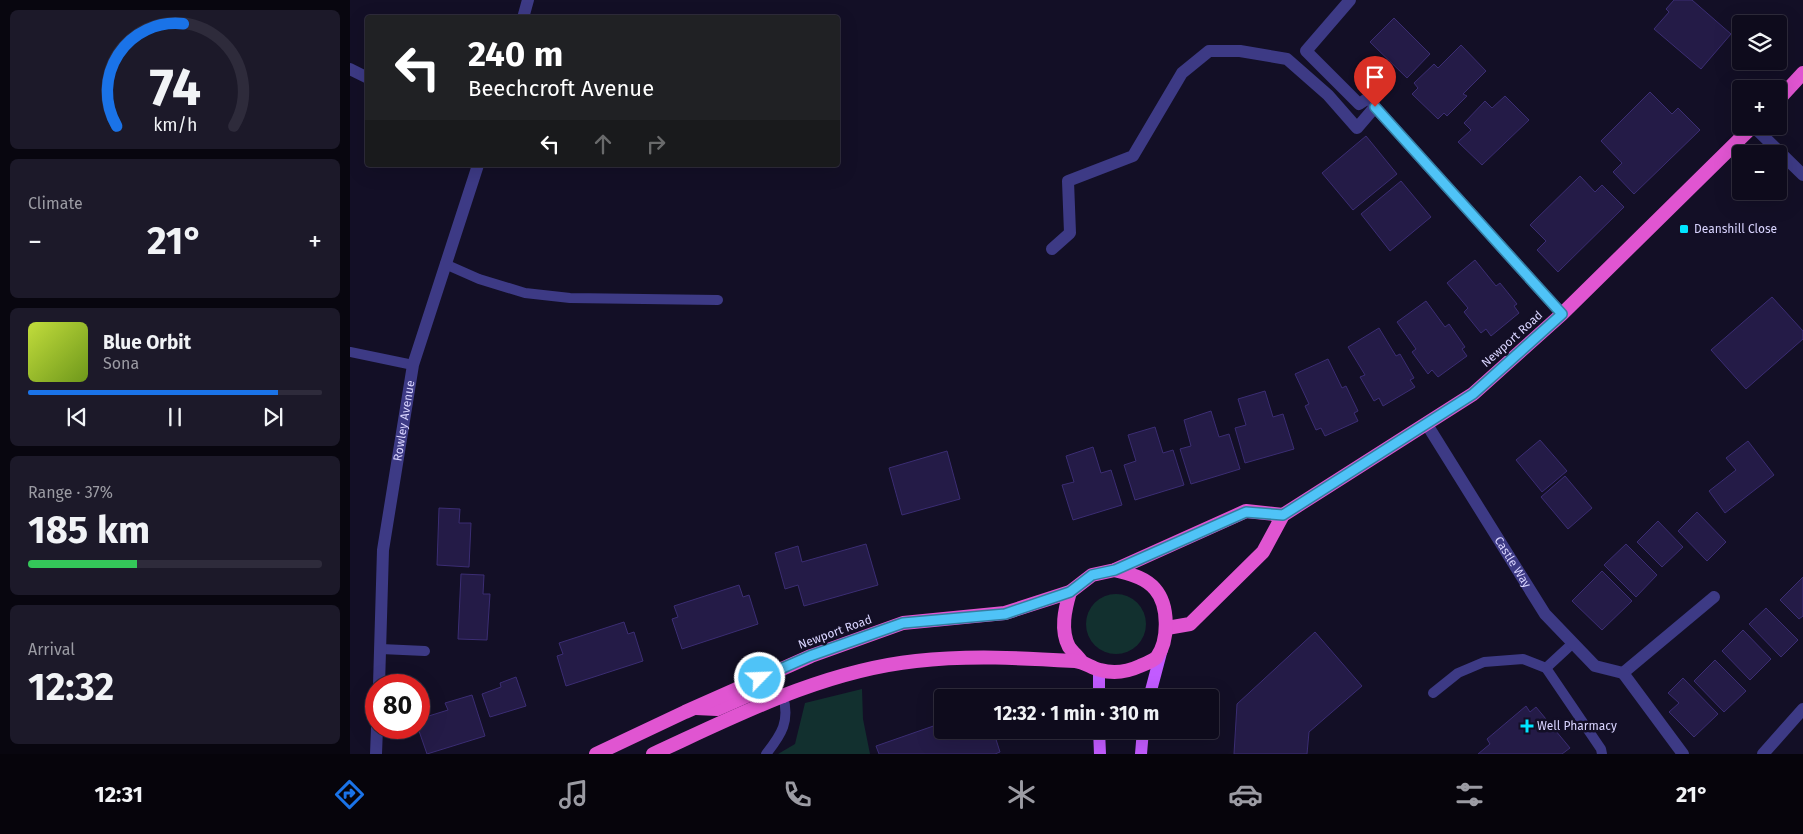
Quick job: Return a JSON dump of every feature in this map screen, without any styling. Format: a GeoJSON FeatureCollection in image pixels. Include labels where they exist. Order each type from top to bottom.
{"type":"FeatureCollection","features":[{"type":"Feature","properties":{"kind":"highway"},"geometry":{"type":"LineString","coordinates":[[1787,90],[1803,73]]}},
{"type":"Feature","properties":{"kind":"highway","name":"Newport Road"},"geometry":{"type":"LineString","coordinates":[[1115,570],[1139,577],[1155,589],[1162,601],[1166,634],[1190,624],[1263,552],[1283,515],[1473,394],[1562,314],[1744,135]]}},
{"type":"Feature","properties":{"kind":"highway","name":"Newport Road"},"geometry":{"type":"LineString","coordinates":[[596,754],[810,656],[903,623],[1005,614],[1070,592],[1092,575],[1115,570],[1246,512],[1283,515]]}},
{"type":"Feature","properties":{"kind":"highway"},"geometry":{"type":"LineString","coordinates":[[1070,592],[1064,629],[1069,646],[1082,662]]}},
{"type":"Feature","properties":{"kind":"highway"},"geometry":{"type":"LineString","coordinates":[[653,754],[740,713],[850,673],[915,661],[968,657],[1082,662],[1099,670],[1120,672],[1138,667],[1156,658],[1166,634]]}},
{"type":"Feature","properties":{"kind":"highway"},"geometry":{"type":"LineString","coordinates":[[693,708],[717,709],[760,690],[783,696]]}},
{"type":"Feature","properties":{"kind":"main road"},"geometry":{"type":"LineString","coordinates":[[1152,689],[1166,634]]}},
{"type":"Feature","properties":{"kind":"main road"},"geometry":{"type":"LineString","coordinates":[[1099,670],[1099,689]]}},
{"type":"Feature","properties":{"kind":"main road"},"geometry":{"type":"LineString","coordinates":[[1099,739],[1100,754]]}},
{"type":"Feature","properties":{"kind":"main road"},"geometry":{"type":"LineString","coordinates":[[1141,754],[1142,739]]}},
{"type":"Feature","properties":{"kind":"street"},"geometry":{"type":"LineString","coordinates":[[524,15],[528,0]]}},
{"type":"Feature","properties":{"kind":"street"},"geometry":{"type":"LineString","coordinates":[[1350,0],[1306,51],[1359,104],[1373,102]]}},
{"type":"Feature","properties":{"kind":"street"},"geometry":{"type":"LineString","coordinates":[[1052,249],[1070,233],[1068,181],[1133,156],[1182,73],[1209,51],[1240,51],[1287,59],[1328,95],[1357,128],[1373,102]]}},
{"type":"Feature","properties":{"kind":"street"},"geometry":{"type":"LineString","coordinates":[[350,69],[365,76]]}},
{"type":"Feature","properties":{"kind":"street"},"geometry":{"type":"LineString","coordinates":[[1373,102],[1562,314]]}},
{"type":"Feature","properties":{"kind":"street"},"geometry":{"type":"LineString","coordinates":[[1762,135],[1803,175]]}},
{"type":"Feature","properties":{"kind":"street","name":"Rowley Avenue"},"geometry":{"type":"LineString","coordinates":[[380,674],[383,550],[413,365],[477,167]]}},
{"type":"Feature","properties":{"kind":"street","name":"Castle Way"},"geometry":{"type":"LineString","coordinates":[[1426,423],[1545,614],[1595,666],[1623,673]]}},
{"type":"Feature","properties":{"kind":"street"},"geometry":{"type":"LineString","coordinates":[[1682,754],[1623,673],[1714,597]]}},
{"type":"Feature","properties":{"kind":"street"},"geometry":{"type":"LineString","coordinates":[[1763,754],[1803,709]]}},
{"type":"Feature","properties":{"kind":"street"},"geometry":{"type":"LineString","coordinates":[[376,754],[377,739]]}},
{"type":"Feature","properties":{"kind":"lane"},"geometry":{"type":"LineString","coordinates":[[445,264],[480,279],[525,293],[570,298],[718,300]]}},
{"type":"Feature","properties":{"kind":"lane"},"geometry":{"type":"LineString","coordinates":[[350,352],[413,365]]}},
{"type":"Feature","properties":{"kind":"lane"},"geometry":{"type":"LineString","coordinates":[[1546,668],[1573,643]]}},
{"type":"Feature","properties":{"kind":"lane"},"geometry":{"type":"LineString","coordinates":[[381,649],[425,651]]}},
{"type":"Feature","properties":{"kind":"lane"},"geometry":{"type":"LineString","coordinates":[[1433,693],[1458,673],[1484,662],[1523,659],[1546,668],[1602,749],[1602,754]]}},
{"type":"Feature","properties":{"kind":"lane"},"geometry":{"type":"LineString","coordinates":[[766,754],[786,724],[787,708],[783,696]]}},
{"type":"Feature","properties":{"kind":"green space"},"geometry":{"type":"Polygon","coordinates":[[[1116,594],[1132,599],[1137,603],[1141,608],[1146,624],[1141,640],[1137,645],[1132,649],[1116,654],[1100,649],[1095,645],[1091,640],[1086,624],[1091,608],[1095,603],[1100,599],[1116,594]]]}},
{"type":"Feature","properties":{"kind":"green space"},"geometry":{"type":"Polygon","coordinates":[[[862,689],[863,719],[870,754],[778,754],[795,744],[805,703],[862,689]]]}},
{"type":"Feature","properties":{"kind":"building"},"geometry":{"type":"Polygon","coordinates":[[[1674,0],[1692,0],[1731,34],[1701,69],[1654,29],[1669,12],[1666,9],[1674,0]]]}},
{"type":"Feature","properties":{"kind":"building"},"geometry":{"type":"Polygon","coordinates":[[[1394,18],[1430,54],[1407,78],[1370,42],[1394,18]]]}},
{"type":"Feature","properties":{"kind":"building"},"geometry":{"type":"Polygon","coordinates":[[[1461,45],[1486,71],[1463,94],[1467,96],[1447,116],[1444,113],[1438,119],[1412,94],[1418,88],[1414,83],[1434,64],[1438,68],[1461,45]]]}},
{"type":"Feature","properties":{"kind":"building"},"geometry":{"type":"Polygon","coordinates":[[[1650,92],[1672,114],[1678,108],[1700,130],[1634,194],[1613,172],[1622,163],[1601,141],[1650,92]]]}},
{"type":"Feature","properties":{"kind":"building"},"geometry":{"type":"Polygon","coordinates":[[[1505,96],[1529,120],[1482,165],[1458,142],[1471,130],[1464,123],[1485,101],[1492,108],[1505,96]]]}},
{"type":"Feature","properties":{"kind":"building"},"geometry":{"type":"Polygon","coordinates":[[[1366,136],[1397,174],[1353,210],[1322,173],[1366,136]]]}},
{"type":"Feature","properties":{"kind":"building"},"geometry":{"type":"Polygon","coordinates":[[[1580,176],[1595,192],[1602,185],[1624,207],[1558,272],[1537,250],[1546,241],[1530,225],[1580,176]]]}},
{"type":"Feature","properties":{"kind":"building"},"geometry":{"type":"Polygon","coordinates":[[[1401,181],[1431,217],[1390,251],[1361,214],[1401,181]]]}},
{"type":"Feature","properties":{"kind":"building"},"geometry":{"type":"Polygon","coordinates":[[[1475,260],[1496,286],[1500,283],[1517,304],[1514,306],[1519,313],[1491,336],[1486,329],[1481,333],[1464,312],[1468,308],[1447,283],[1475,260]]]}},
{"type":"Feature","properties":{"kind":"building"},"geometry":{"type":"Polygon","coordinates":[[[1772,297],[1803,331],[1803,339],[1746,389],[1711,350],[1772,297]]]}},
{"type":"Feature","properties":{"kind":"building"},"geometry":{"type":"Polygon","coordinates":[[[1426,301],[1445,327],[1449,324],[1465,347],[1462,349],[1467,356],[1438,377],[1432,370],[1428,374],[1412,352],[1416,349],[1397,322],[1426,301]]]}},
{"type":"Feature","properties":{"kind":"building"},"geometry":{"type":"Polygon","coordinates":[[[1379,328],[1396,356],[1400,354],[1414,378],[1410,380],[1415,387],[1383,406],[1379,398],[1374,401],[1360,377],[1365,375],[1348,347],[1379,328]]]}},
{"type":"Feature","properties":{"kind":"building"},"geometry":{"type":"Polygon","coordinates":[[[1328,359],[1342,388],[1346,386],[1358,411],[1354,413],[1358,421],[1325,436],[1321,428],[1316,430],[1305,406],[1309,404],[1295,374],[1328,359]]]}},
{"type":"Feature","properties":{"kind":"building"},"geometry":{"type":"Polygon","coordinates":[[[1265,391],[1273,417],[1283,414],[1294,449],[1245,463],[1235,428],[1246,425],[1238,399],[1265,391]]]}},
{"type":"Feature","properties":{"kind":"building"},"geometry":{"type":"Polygon","coordinates":[[[1211,411],[1219,437],[1229,434],[1240,469],[1191,484],[1180,449],[1191,446],[1184,420],[1211,411]]]}},
{"type":"Feature","properties":{"kind":"building"},"geometry":{"type":"Polygon","coordinates":[[[1155,427],[1163,453],[1173,450],[1184,485],[1135,500],[1124,465],[1136,461],[1128,435],[1155,427]]]}},
{"type":"Feature","properties":{"kind":"building"},"geometry":{"type":"Polygon","coordinates":[[[1540,440],[1567,471],[1542,492],[1516,460],[1540,440]]]}},
{"type":"Feature","properties":{"kind":"building"},"geometry":{"type":"Polygon","coordinates":[[[1748,441],[1774,475],[1725,513],[1709,491],[1736,470],[1726,458],[1748,441]]]}},
{"type":"Feature","properties":{"kind":"building"},"geometry":{"type":"Polygon","coordinates":[[[1093,447],[1101,473],[1111,470],[1122,505],[1073,520],[1062,485],[1074,482],[1066,456],[1093,447]]]}},
{"type":"Feature","properties":{"kind":"building"},"geometry":{"type":"Polygon","coordinates":[[[947,451],[960,499],[902,515],[889,468],[947,451]]]}},
{"type":"Feature","properties":{"kind":"building"},"geometry":{"type":"Polygon","coordinates":[[[1565,476],[1592,508],[1568,529],[1541,497],[1565,476]]]}},
{"type":"Feature","properties":{"kind":"building"},"geometry":{"type":"Polygon","coordinates":[[[439,508],[460,509],[459,523],[471,523],[469,567],[437,565],[439,508]]]}},
{"type":"Feature","properties":{"kind":"building"},"geometry":{"type":"Polygon","coordinates":[[[1697,512],[1726,542],[1707,561],[1678,531],[1697,512]]]}},
{"type":"Feature","properties":{"kind":"building"},"geometry":{"type":"Polygon","coordinates":[[[1658,521],[1683,547],[1662,567],[1637,542],[1658,521]]]}},
{"type":"Feature","properties":{"kind":"building"},"geometry":{"type":"Polygon","coordinates":[[[866,544],[878,585],[804,606],[798,585],[785,589],[775,553],[798,546],[802,562],[866,544]]]}},
{"type":"Feature","properties":{"kind":"building"},"geometry":{"type":"Polygon","coordinates":[[[1626,544],[1657,575],[1636,597],[1604,565],[1626,544]]]}},
{"type":"Feature","properties":{"kind":"building"},"geometry":{"type":"Polygon","coordinates":[[[1602,571],[1632,601],[1602,630],[1572,601],[1602,571]]]}},
{"type":"Feature","properties":{"kind":"building"},"geometry":{"type":"Polygon","coordinates":[[[461,574],[484,575],[483,594],[490,594],[487,640],[458,639],[461,574]]]}},
{"type":"Feature","properties":{"kind":"building"},"geometry":{"type":"Polygon","coordinates":[[[1803,577],[1803,616],[1799,619],[1780,600],[1803,577]]]}},
{"type":"Feature","properties":{"kind":"building"},"geometry":{"type":"Polygon","coordinates":[[[739,585],[743,597],[749,595],[758,624],[682,649],[672,619],[678,617],[674,606],[739,585]]]}},
{"type":"Feature","properties":{"kind":"building"},"geometry":{"type":"Polygon","coordinates":[[[1766,608],[1798,640],[1781,657],[1749,624],[1766,608]]]}},
{"type":"Feature","properties":{"kind":"building"},"geometry":{"type":"Polygon","coordinates":[[[624,622],[628,634],[634,632],[643,661],[566,686],[557,656],[563,654],[559,643],[624,622]]]}},
{"type":"Feature","properties":{"kind":"building"},"geometry":{"type":"Polygon","coordinates":[[[1743,630],[1771,659],[1750,680],[1722,651],[1743,630]]]}},
{"type":"Feature","properties":{"kind":"building"},"geometry":{"type":"Polygon","coordinates":[[[1315,632],[1362,686],[1309,732],[1307,754],[1234,754],[1237,704],[1315,632]]]}},
{"type":"Feature","properties":{"kind":"building"},"geometry":{"type":"Polygon","coordinates":[[[1715,660],[1746,691],[1724,712],[1694,681],[1715,660]]]}},
{"type":"Feature","properties":{"kind":"building"},"geometry":{"type":"Polygon","coordinates":[[[516,677],[526,706],[490,717],[482,694],[501,687],[500,683],[516,677]]]}},
{"type":"Feature","properties":{"kind":"building"},"geometry":{"type":"Polygon","coordinates":[[[1683,678],[1718,714],[1694,737],[1669,712],[1679,703],[1668,693],[1683,678]]]}},
{"type":"Feature","properties":{"kind":"building"},"geometry":{"type":"Polygon","coordinates":[[[472,695],[485,736],[427,754],[422,739],[430,739],[430,716],[448,710],[445,703],[472,695]]]}},
{"type":"Feature","properties":{"kind":"building","name":"Well Pharmacy"},"geometry":{"type":"Polygon","coordinates":[[[1526,706],[1530,712],[1536,707],[1570,748],[1562,754],[1478,754],[1490,744],[1487,739],[1526,706]]]}},
{"type":"Feature","properties":{"kind":"building"},"geometry":{"type":"Polygon","coordinates":[[[934,726],[934,739],[996,739],[1000,752],[995,754],[879,754],[876,746],[934,726]]]}},
{"type":"Feature","properties":{"kind":"place","name":"Deanshill Close"},"geometry":{"type":"Point","coordinates":[1684,229]}},
{"type":"Feature","properties":{"kind":"place","name":"Well Pharmacy"},"geometry":{"type":"Point","coordinates":[1527,726]}},
{"type":"Feature","properties":{"kind":"route"},"geometry":{"type":"LineString","coordinates":[[760,678],[810,656],[903,623],[1005,614],[1070,592],[1092,575],[1115,570],[1246,512],[1283,515],[1473,394],[1518,355],[1562,314],[1375,107]]}}]}
